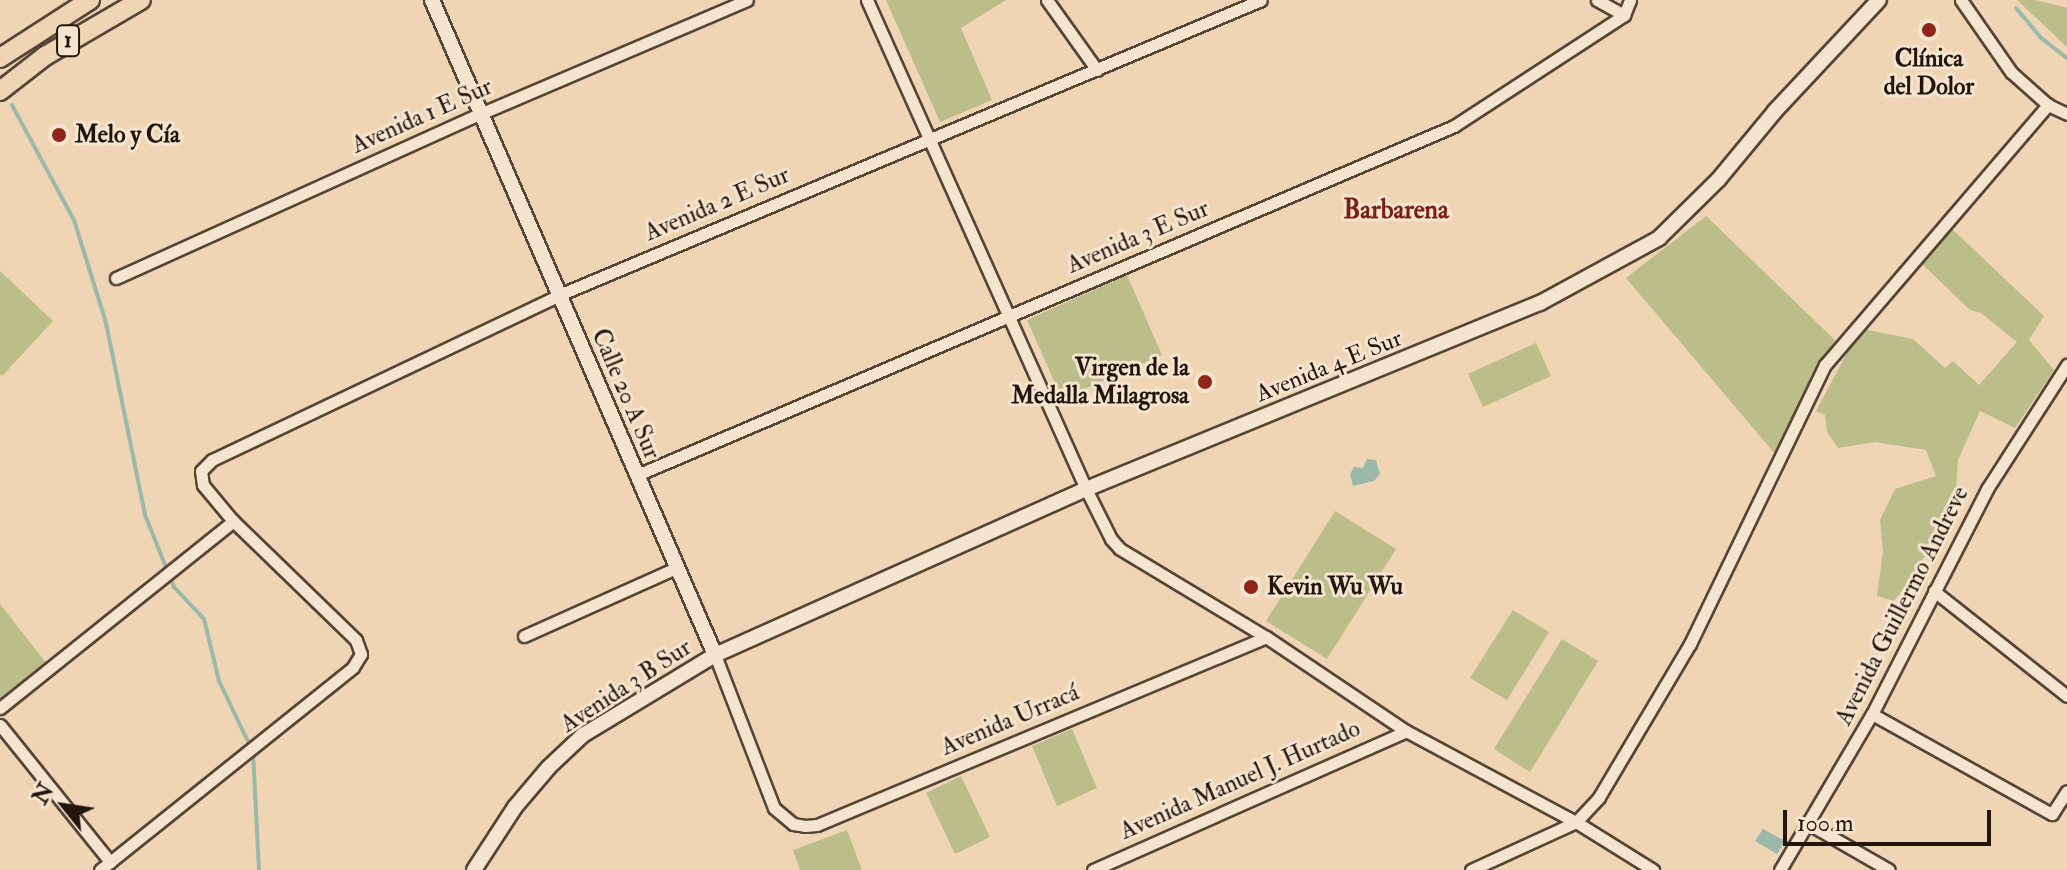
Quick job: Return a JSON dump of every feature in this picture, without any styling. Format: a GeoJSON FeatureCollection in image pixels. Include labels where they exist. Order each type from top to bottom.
{"type":"FeatureCollection","features":[{"type":"Feature","properties":{"kind":"highway","name":"1"},"geometry":{"type":"LineString","coordinates":[[0,58],[90,0]]}},
{"type":"Feature","properties":{"kind":"highway","name":"1"},"geometry":{"type":"LineString","coordinates":[[0,91],[45,56],[141,0]]}},
{"type":"Feature","properties":{"kind":"street","name":"Calle 20 A Sur"},"geometry":{"type":"LineString","coordinates":[[432,0],[715,655],[774,808]]}},
{"type":"Feature","properties":{"kind":"street","name":"Avenida 1 E Sur"},"geometry":{"type":"LineString","coordinates":[[116,278],[480,114],[747,0]]}},
{"type":"Feature","properties":{"kind":"street"},"geometry":{"type":"LineString","coordinates":[[867,0],[1086,489],[1111,539],[1120,549],[1266,637],[1406,731],[1576,822],[1653,870]]}},
{"type":"Feature","properties":{"kind":"street"},"geometry":{"type":"LineString","coordinates":[[1047,0],[1097,70]]}},
{"type":"Feature","properties":{"kind":"street","name":"Avenida 2 E Sur"},"geometry":{"type":"LineString","coordinates":[[233,521],[203,485],[201,471],[212,460],[559,295],[930,136],[1097,70],[1261,0]]}},
{"type":"Feature","properties":{"kind":"street"},"geometry":{"type":"LineString","coordinates":[[1597,0],[1624,15],[1630,0]]}},
{"type":"Feature","properties":{"kind":"street","name":"Avenida 4 E Sur"},"geometry":{"type":"LineString","coordinates":[[715,655],[1086,489],[1540,303],[1659,238],[1718,180],[1775,111],[1879,0]]}},
{"type":"Feature","properties":{"kind":"street"},"geometry":{"type":"LineString","coordinates":[[1961,0],[2011,72],[2048,105],[2067,114]]}},
{"type":"Feature","properties":{"kind":"street","name":"Avenida 3 E Sur"},"geometry":{"type":"LineString","coordinates":[[637,475],[1454,126],[1624,15]]}},
{"type":"Feature","properties":{"kind":"street"},"geometry":{"type":"LineString","coordinates":[[1471,870],[1576,822],[1599,797],[1690,644],[1825,365],[2048,105]]}},
{"type":"Feature","properties":{"kind":"street","name":"Avenida Guillermo Andreve"},"geometry":{"type":"LineString","coordinates":[[1780,870],[1872,714],[1987,489],[2067,365]]}},
{"type":"Feature","properties":{"kind":"street"},"geometry":{"type":"LineString","coordinates":[[0,708],[233,521],[356,640],[361,654],[353,667],[105,866],[0,725]]}},
{"type":"Feature","properties":{"kind":"street"},"geometry":{"type":"LineString","coordinates":[[524,636],[676,568]]}},
{"type":"Feature","properties":{"kind":"street"},"geometry":{"type":"LineString","coordinates":[[1934,591],[2067,696]]}},
{"type":"Feature","properties":{"kind":"street","name":"Avenida Urracá"},"geometry":{"type":"LineString","coordinates":[[774,808],[793,824],[817,825],[1266,637]]}},
{"type":"Feature","properties":{"kind":"street","name":"Avenida 3 B Sur"},"geometry":{"type":"LineString","coordinates":[[474,870],[515,807],[549,767],[583,735],[715,655]]}},
{"type":"Feature","properties":{"kind":"street"},"geometry":{"type":"LineString","coordinates":[[1872,714],[2052,814],[2067,791]]}},
{"type":"Feature","properties":{"kind":"street","name":"Avenida Manuel J. Hurtado"},"geometry":{"type":"LineString","coordinates":[[1093,870],[1406,731]]}},
{"type":"Feature","properties":{"kind":"street"},"geometry":{"type":"LineString","coordinates":[[1809,824],[1889,870]]}},
{"type":"Feature","properties":{"kind":"green space"},"geometry":{"type":"Polygon","coordinates":[[[886,0],[1006,0],[961,28],[992,100],[940,122],[886,0]]]}},
{"type":"Feature","properties":{"kind":"green space"},"geometry":{"type":"Polygon","coordinates":[[[2017,0],[2036,0],[2067,8],[2067,47],[2017,0]]]}},
{"type":"Feature","properties":{"kind":"green space"},"geometry":{"type":"Polygon","coordinates":[[[1706,216],[1838,343],[1816,368],[1776,455],[1626,278],[1706,216]]]}},
{"type":"Feature","properties":{"kind":"green space"},"geometry":{"type":"Polygon","coordinates":[[[1951,228],[2044,316],[2029,340],[2054,370],[2015,428],[1980,411],[1958,460],[1955,501],[1916,572],[1894,601],[1877,596],[1883,551],[1880,520],[1895,489],[1936,476],[1926,450],[1875,442],[1838,448],[1827,432],[1825,415],[1816,411],[1857,334],[1868,330],[1913,339],[1945,368],[1953,361],[1979,385],[2017,342],[1981,313],[1970,310],[1921,263],[1951,228]]]}},
{"type":"Feature","properties":{"kind":"green space"},"geometry":{"type":"Polygon","coordinates":[[[0,271],[53,321],[2,376],[0,374],[0,271]]]}},
{"type":"Feature","properties":{"kind":"green space"},"geometry":{"type":"Polygon","coordinates":[[[1127,275],[1162,355],[1062,399],[1027,320],[1127,275]]]}},
{"type":"Feature","properties":{"kind":"green space"},"geometry":{"type":"Polygon","coordinates":[[[1536,343],[1551,376],[1483,407],[1468,374],[1536,343]]]}},
{"type":"Feature","properties":{"kind":"green space"},"geometry":{"type":"Polygon","coordinates":[[[1335,511],[1396,549],[1327,659],[1266,621],[1335,511]]]}},
{"type":"Feature","properties":{"kind":"green space"},"geometry":{"type":"Polygon","coordinates":[[[0,604],[47,664],[0,701],[0,604]]]}},
{"type":"Feature","properties":{"kind":"green space"},"geometry":{"type":"Polygon","coordinates":[[[1513,610],[1549,632],[1507,700],[1470,678],[1513,610]]]}},
{"type":"Feature","properties":{"kind":"green space"},"geometry":{"type":"Polygon","coordinates":[[[1562,639],[1598,661],[1530,772],[1494,749],[1562,639]]]}},
{"type":"Feature","properties":{"kind":"green space"},"geometry":{"type":"Polygon","coordinates":[[[1072,729],[1097,788],[1057,806],[1032,746],[1072,729]]]}},
{"type":"Feature","properties":{"kind":"green space"},"geometry":{"type":"Polygon","coordinates":[[[961,776],[990,837],[955,854],[926,793],[961,776]]]}},
{"type":"Feature","properties":{"kind":"green space"},"geometry":{"type":"Polygon","coordinates":[[[847,830],[862,870],[800,870],[793,850],[847,830]]]}},
{"type":"Feature","properties":{"kind":"shaded area"},"geometry":{"type":"Polygon","coordinates":[[[1367,459],[1376,460],[1380,474],[1374,481],[1353,486],[1350,474],[1354,467],[1363,468],[1367,459]]]}},
{"type":"Feature","properties":{"kind":"shaded area"},"geometry":{"type":"Polygon","coordinates":[[[1763,829],[1785,841],[1777,854],[1755,841],[1763,829]]]}},
{"type":"Feature","properties":{"kind":"waterway"},"geometry":{"type":"LineString","coordinates":[[2016,8],[2040,37],[2067,58]]}},
{"type":"Feature","properties":{"kind":"waterway"},"geometry":{"type":"LineString","coordinates":[[12,105],[74,220],[106,323],[145,515],[174,587],[204,619],[219,681],[253,752],[259,870]]}},
{"type":"Feature","properties":{"kind":"place","name":"Clínica del Dolor"},"geometry":{"type":"Point","coordinates":[1929,30]}},
{"type":"Feature","properties":{"kind":"place","name":"Melo y Cía"},"geometry":{"type":"Point","coordinates":[59,135]}},
{"type":"Feature","properties":{"kind":"place","name":"Virgen de la Medalla Milagrosa"},"geometry":{"type":"Point","coordinates":[1205,382]}},
{"type":"Feature","properties":{"kind":"place","name":"Kevin Wu Wu"},"geometry":{"type":"Point","coordinates":[1251,587]}},
{"type":"Feature","properties":{"kind":"district","name":"Barbarena"},"geometry":{"type":"Point","coordinates":[1396,211]}}]}
